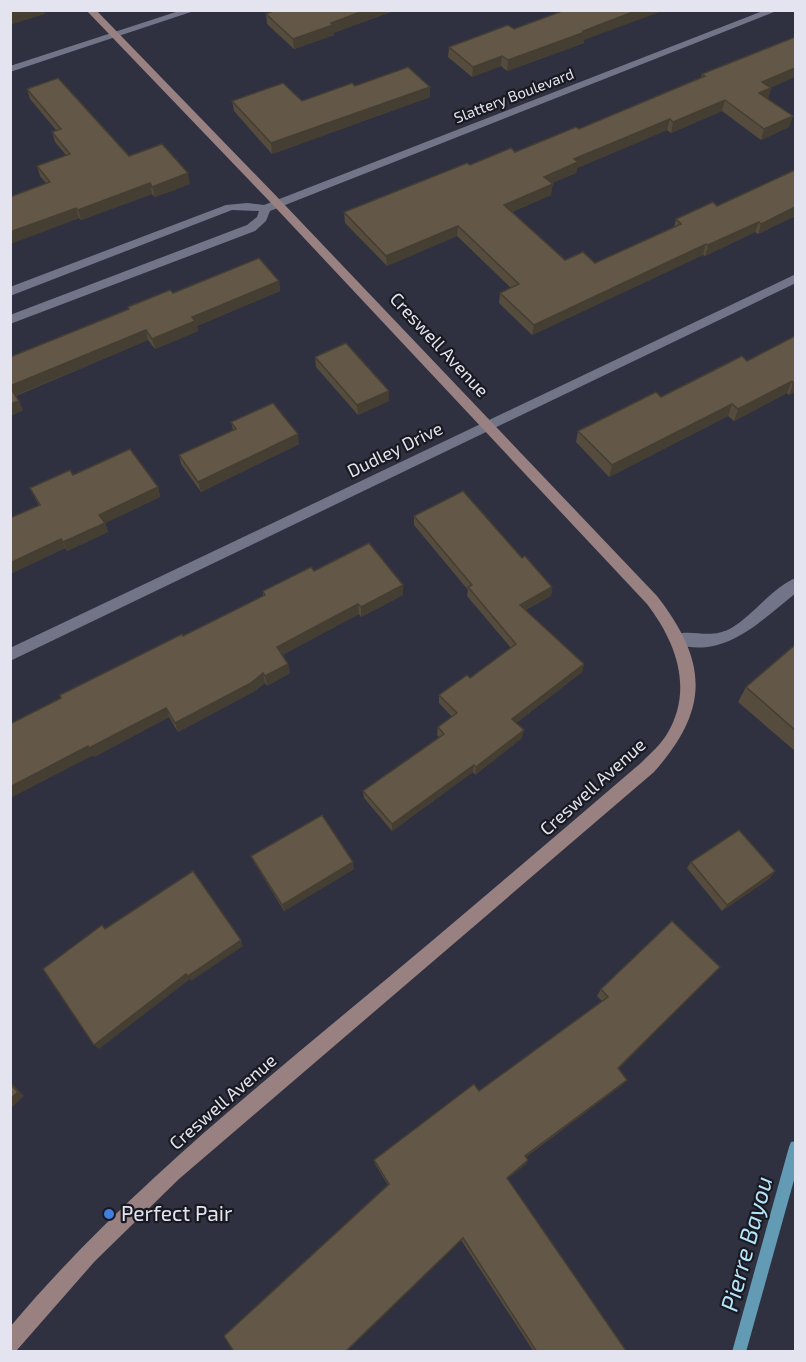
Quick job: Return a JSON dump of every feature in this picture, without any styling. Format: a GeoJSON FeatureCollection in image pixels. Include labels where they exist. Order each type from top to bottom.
{"type":"FeatureCollection","features":[{"type":"Feature","properties":{"kind":"street","name":"Creswell Avenue"},"geometry":{"type":"LineString","coordinates":[[10,1343],[98,1244],[152,1189],[648,766],[673,738],[687,704],[689,687],[688,669],[679,639],[668,619],[652,600],[489,426],[272,206],[90,10]]}},
{"type":"Feature","properties":{"kind":"street"},"geometry":{"type":"LineString","coordinates":[[10,69],[193,10]]}},
{"type":"Feature","properties":{"kind":"street","name":"Slattery Boulevard"},"geometry":{"type":"LineString","coordinates":[[10,292],[230,207],[272,206],[775,10]]}},
{"type":"Feature","properties":{"kind":"street","name":"Slattery Boulevard"},"geometry":{"type":"LineString","coordinates":[[10,320],[251,228],[272,206]]}},
{"type":"Feature","properties":{"kind":"street","name":"Dudley Drive"},"geometry":{"type":"LineString","coordinates":[[10,655],[795,278]]}},
{"type":"Feature","properties":{"kind":"street"},"geometry":{"type":"LineString","coordinates":[[679,639],[709,642],[737,632],[795,584]]}},
{"type":"Feature","properties":{"kind":"building"},"geometry":{"type":"Polygon","coordinates":[[[276,10],[366,10],[293,39],[266,14],[276,10]]]}},
{"type":"Feature","properties":{"kind":"building"},"geometry":{"type":"Polygon","coordinates":[[[565,10],[638,10],[508,60],[502,56],[473,67],[449,47],[508,25],[514,29],[565,10]]]}},
{"type":"Feature","properties":{"kind":"building"},"geometry":{"type":"Polygon","coordinates":[[[795,37],[795,68],[762,82],[771,88],[759,93],[793,116],[764,129],[725,100],[673,122],[670,119],[574,159],[578,162],[544,177],[553,184],[504,205],[565,260],[583,252],[595,263],[681,224],[676,219],[713,202],[717,206],[795,170],[795,207],[761,224],[759,222],[706,244],[534,325],[500,293],[519,284],[458,226],[386,256],[344,212],[467,163],[470,165],[511,148],[515,152],[576,127],[579,129],[705,76],[702,74],[795,37]]]}},
{"type":"Feature","properties":{"kind":"building"},"geometry":{"type":"Polygon","coordinates":[[[408,67],[430,87],[271,143],[232,101],[283,83],[302,101],[352,83],[355,86],[408,67]]]}},
{"type":"Feature","properties":{"kind":"building"},"geometry":{"type":"Polygon","coordinates":[[[58,78],[129,156],[162,144],[188,173],[152,187],[150,183],[10,232],[10,197],[50,182],[37,166],[70,154],[52,132],[61,129],[27,89],[58,78]]]}},
{"type":"Feature","properties":{"kind":"building"},"geometry":{"type":"Polygon","coordinates":[[[259,258],[279,281],[192,317],[195,321],[152,339],[146,330],[10,386],[10,357],[170,290],[173,293],[259,258]]]}},
{"type":"Feature","properties":{"kind":"building"},"geometry":{"type":"Polygon","coordinates":[[[795,336],[795,382],[792,381],[738,409],[732,404],[612,465],[578,431],[656,392],[661,397],[742,356],[747,361],[795,336]]]}},
{"type":"Feature","properties":{"kind":"building"},"geometry":{"type":"Polygon","coordinates":[[[346,343],[389,391],[357,405],[315,357],[346,343]]]}},
{"type":"Feature","properties":{"kind":"building"},"geometry":{"type":"Polygon","coordinates":[[[10,387],[19,401],[10,404],[10,387]]]}},
{"type":"Feature","properties":{"kind":"building"},"geometry":{"type":"Polygon","coordinates":[[[273,403],[298,434],[198,482],[179,455],[236,429],[231,422],[273,403]]]}},
{"type":"Feature","properties":{"kind":"building"},"geometry":{"type":"Polygon","coordinates":[[[130,449],[158,487],[99,515],[105,523],[63,542],[61,539],[10,563],[10,518],[40,505],[30,488],[70,470],[73,475],[130,449]]]}},
{"type":"Feature","properties":{"kind":"building"},"geometry":{"type":"Polygon","coordinates":[[[463,491],[522,558],[525,556],[552,587],[520,605],[584,664],[512,719],[524,730],[476,767],[474,765],[392,824],[363,791],[444,734],[438,727],[457,713],[439,695],[467,675],[470,678],[516,644],[468,587],[472,585],[414,516],[463,491]]]}},
{"type":"Feature","properties":{"kind":"building"},"geometry":{"type":"Polygon","coordinates":[[[369,543],[403,585],[361,607],[358,604],[277,647],[288,664],[265,676],[263,673],[251,683],[175,723],[166,708],[10,787],[10,724],[61,698],[60,695],[265,595],[263,591],[311,567],[314,571],[369,543]]]}},
{"type":"Feature","properties":{"kind":"building"},"geometry":{"type":"Polygon","coordinates":[[[795,645],[795,730],[746,687],[795,645]]]}},
{"type":"Feature","properties":{"kind":"building"},"geometry":{"type":"Polygon","coordinates":[[[322,815],[353,862],[282,905],[251,856],[322,815]]]}},
{"type":"Feature","properties":{"kind":"building"},"geometry":{"type":"Polygon","coordinates":[[[739,830],[775,871],[727,905],[691,862],[739,830]]]}},
{"type":"Feature","properties":{"kind":"building"},"geometry":{"type":"Polygon","coordinates":[[[193,871],[241,940],[188,976],[186,974],[94,1045],[43,969],[102,925],[105,929],[193,871]]]}},
{"type":"Feature","properties":{"kind":"building"},"geometry":{"type":"Polygon","coordinates":[[[672,921],[720,967],[618,1068],[627,1080],[525,1156],[528,1160],[507,1178],[627,1352],[537,1352],[463,1238],[345,1352],[234,1352],[224,1336],[389,1184],[374,1160],[474,1084],[479,1091],[608,997],[601,989],[672,921]]]}},
{"type":"Feature","properties":{"kind":"building"},"geometry":{"type":"Polygon","coordinates":[[[10,1084],[18,1092],[10,1099],[10,1084]]]}},
{"type":"Feature","properties":{"kind":"waterway","name":"Pierre Bayou"},"geometry":{"type":"LineString","coordinates":[[739,1352],[796,1147]]}},
{"type":"Feature","properties":{"kind":"place","name":"Perfect Pair"},"geometry":{"type":"Point","coordinates":[109,1214]}}]}
